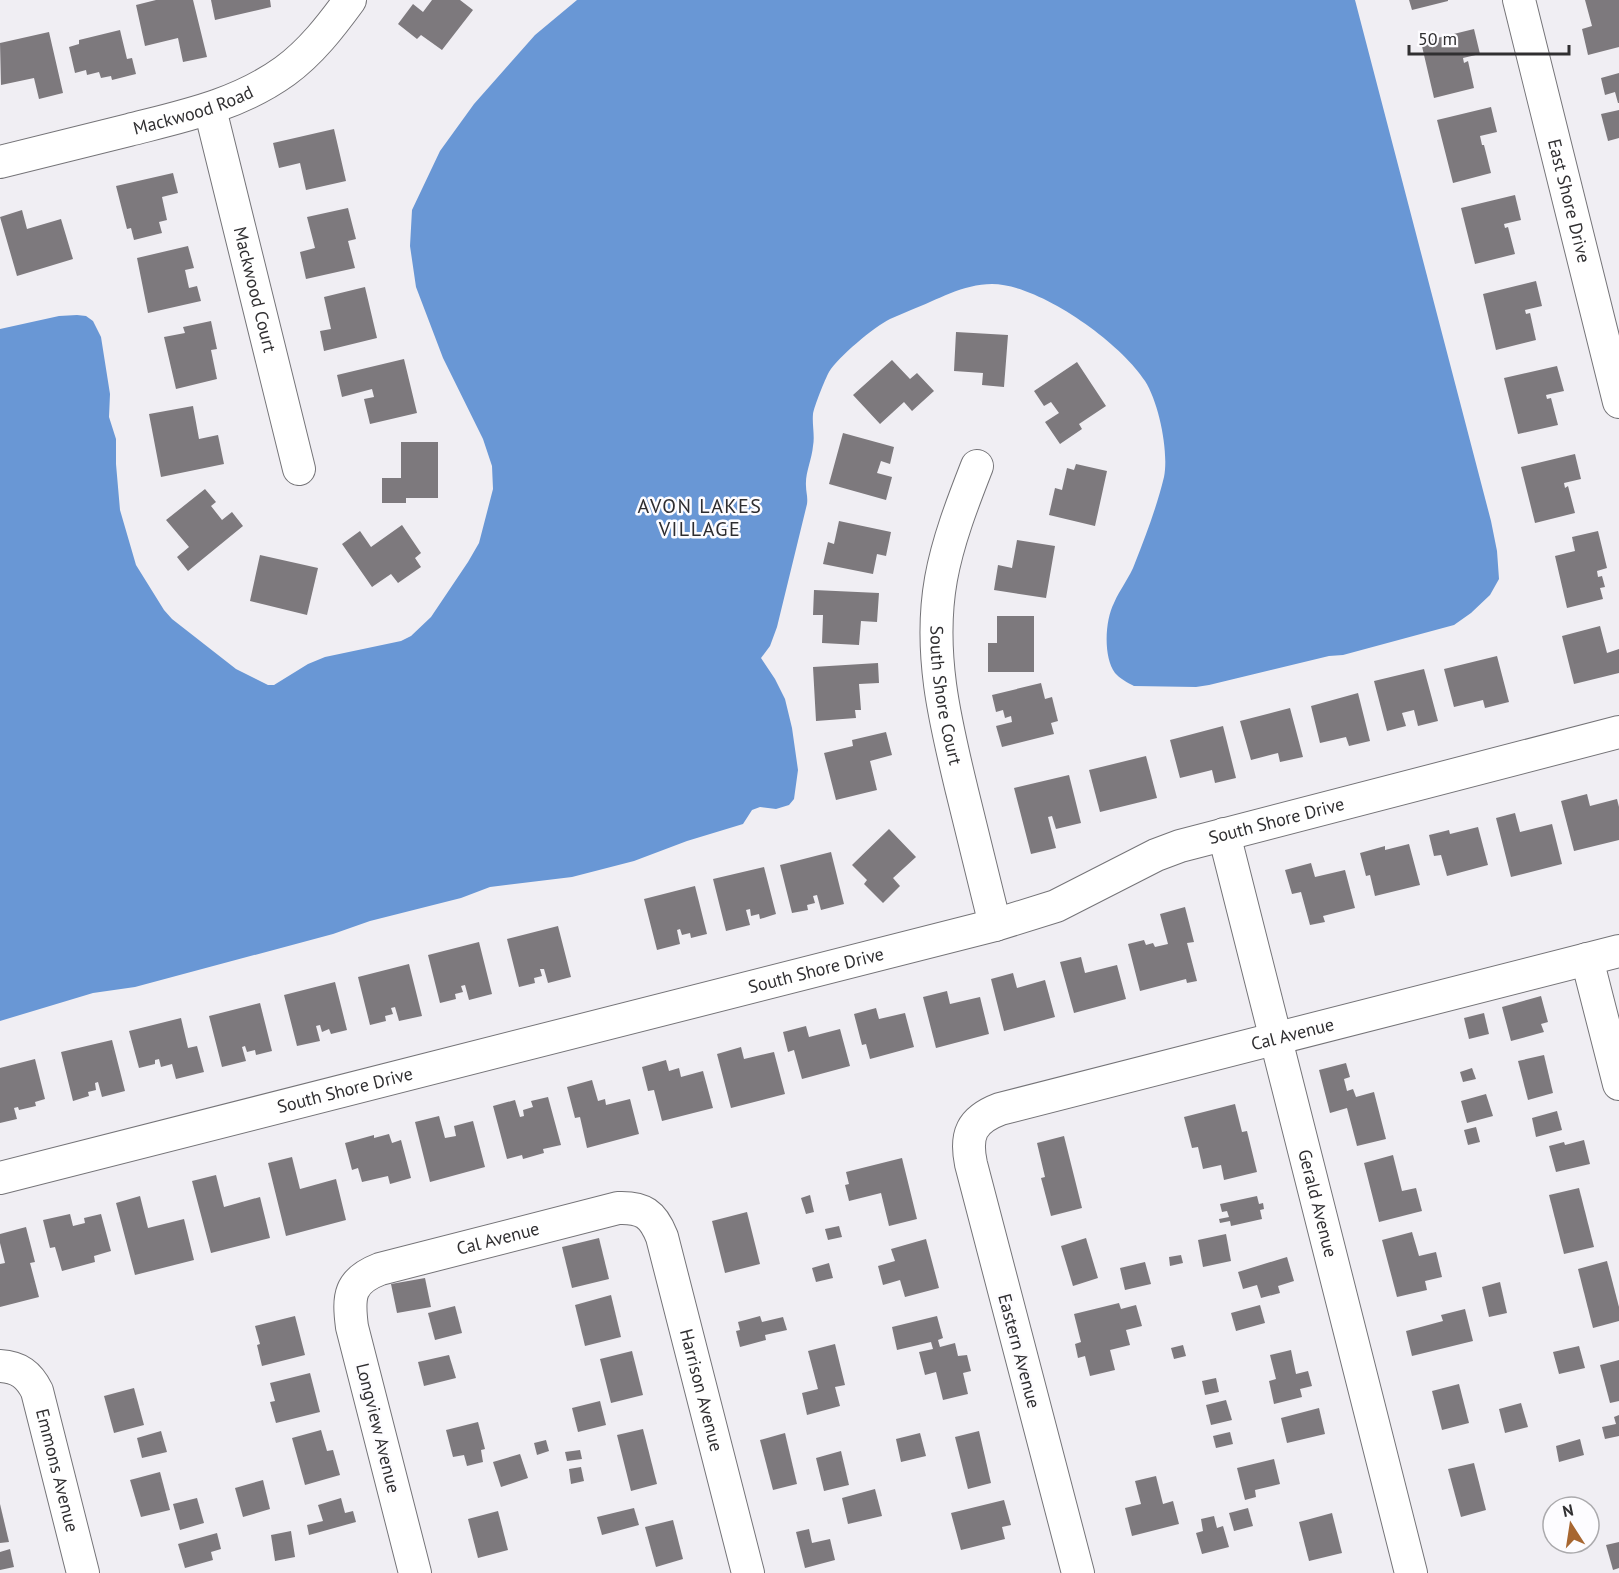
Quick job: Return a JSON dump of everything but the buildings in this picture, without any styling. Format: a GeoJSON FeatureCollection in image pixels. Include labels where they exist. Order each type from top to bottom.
{"type":"FeatureCollection","features":[{"type":"Feature","properties":{"kind":"street","name":"Mackwood Road"},"geometry":{"type":"LineString","coordinates":[[0,162],[210,109],[244,96],[286,70],[316,43],[350,0]]}},
{"type":"Feature","properties":{"kind":"street","name":"East Shore Drive"},"geometry":{"type":"LineString","coordinates":[[1519,0],[1619,402]]}},
{"type":"Feature","properties":{"kind":"street","name":"Mackwood Court"},"geometry":{"type":"LineString","coordinates":[[210,109],[299,469]]}},
{"type":"Feature","properties":{"kind":"street","name":"South Shore Court"},"geometry":{"type":"LineString","coordinates":[[977,466],[962,505],[944,565],[938,608],[936,653],[945,723],[995,925]]}},
{"type":"Feature","properties":{"kind":"street","name":"South Shore Drive"},"geometry":{"type":"LineString","coordinates":[[0,1178],[995,925],[1056,906],[1156,855],[1180,846],[1619,732]]}},
{"type":"Feature","properties":{"kind":"street","name":"Gerald Avenue"},"geometry":{"type":"LineString","coordinates":[[1224,834],[1411,1573]]}},
{"type":"Feature","properties":{"kind":"street","name":"Cal Avenue"},"geometry":{"type":"LineString","coordinates":[[972,1128],[980,1119],[1000,1109],[1619,951]]}},
{"type":"Feature","properties":{"kind":"street"},"geometry":{"type":"LineString","coordinates":[[1587,959],[1619,1084]]}},
{"type":"Feature","properties":{"kind":"street","name":"Eastern Avenue"},"geometry":{"type":"LineString","coordinates":[[972,1128],[968,1139],[970,1164],[1078,1573]]}},
{"type":"Feature","properties":{"kind":"street","name":"Cal Avenue"},"geometry":{"type":"LineString","coordinates":[[356,1283],[366,1274],[380,1269],[618,1208],[631,1207],[644,1211]]}},
{"type":"Feature","properties":{"kind":"street","name":"Harrison Avenue"},"geometry":{"type":"LineString","coordinates":[[644,1211],[652,1218],[662,1238],[748,1573]]}},
{"type":"Feature","properties":{"kind":"street","name":"Longview Avenue"},"geometry":{"type":"LineString","coordinates":[[356,1283],[349,1306],[352,1326],[415,1573]]}},
{"type":"Feature","properties":{"kind":"street","name":"Emmons Avenue"},"geometry":{"type":"LineString","coordinates":[[11,1369],[32,1381],[37,1391],[83,1573]]}},
{"type":"Feature","properties":{"kind":"water"},"geometry":{"type":"Polygon","coordinates":[[[577,0],[1355,0],[1491,521],[1497,551],[1499,579],[1490,595],[1454,625],[1343,655],[1329,656],[1196,687],[1134,686],[1126,682],[1111,666],[1107,648],[1107,628],[1116,598],[1133,568],[1143,542],[1164,477],[1165,455],[1162,428],[1150,390],[1133,366],[1117,349],[1077,318],[1054,304],[1011,287],[992,284],[960,290],[890,319],[866,335],[829,372],[815,405],[814,442],[806,481],[807,504],[777,627],[770,646],[761,658],[785,699],[792,728],[798,770],[794,799],[789,805],[776,809],[760,807],[752,810],[743,824],[687,841],[634,861],[572,877],[490,887],[461,898],[370,921],[333,934],[135,987],[93,993],[0,1021],[0,329],[59,316],[86,316],[93,321],[101,337],[110,394],[109,417],[116,439],[120,510],[136,565],[172,619],[236,669],[268,685],[274,685],[308,664],[325,657],[401,641],[411,636],[431,617],[479,543],[493,489],[492,466],[483,439],[443,358],[416,287],[410,246],[412,210],[440,151],[474,104],[535,35],[577,0]]]}},
{"type":"Feature","properties":{"kind":"district","name":"AVON LAKES VILLAGE"},"geometry":{"type":"Point","coordinates":[700,518]}}]}
